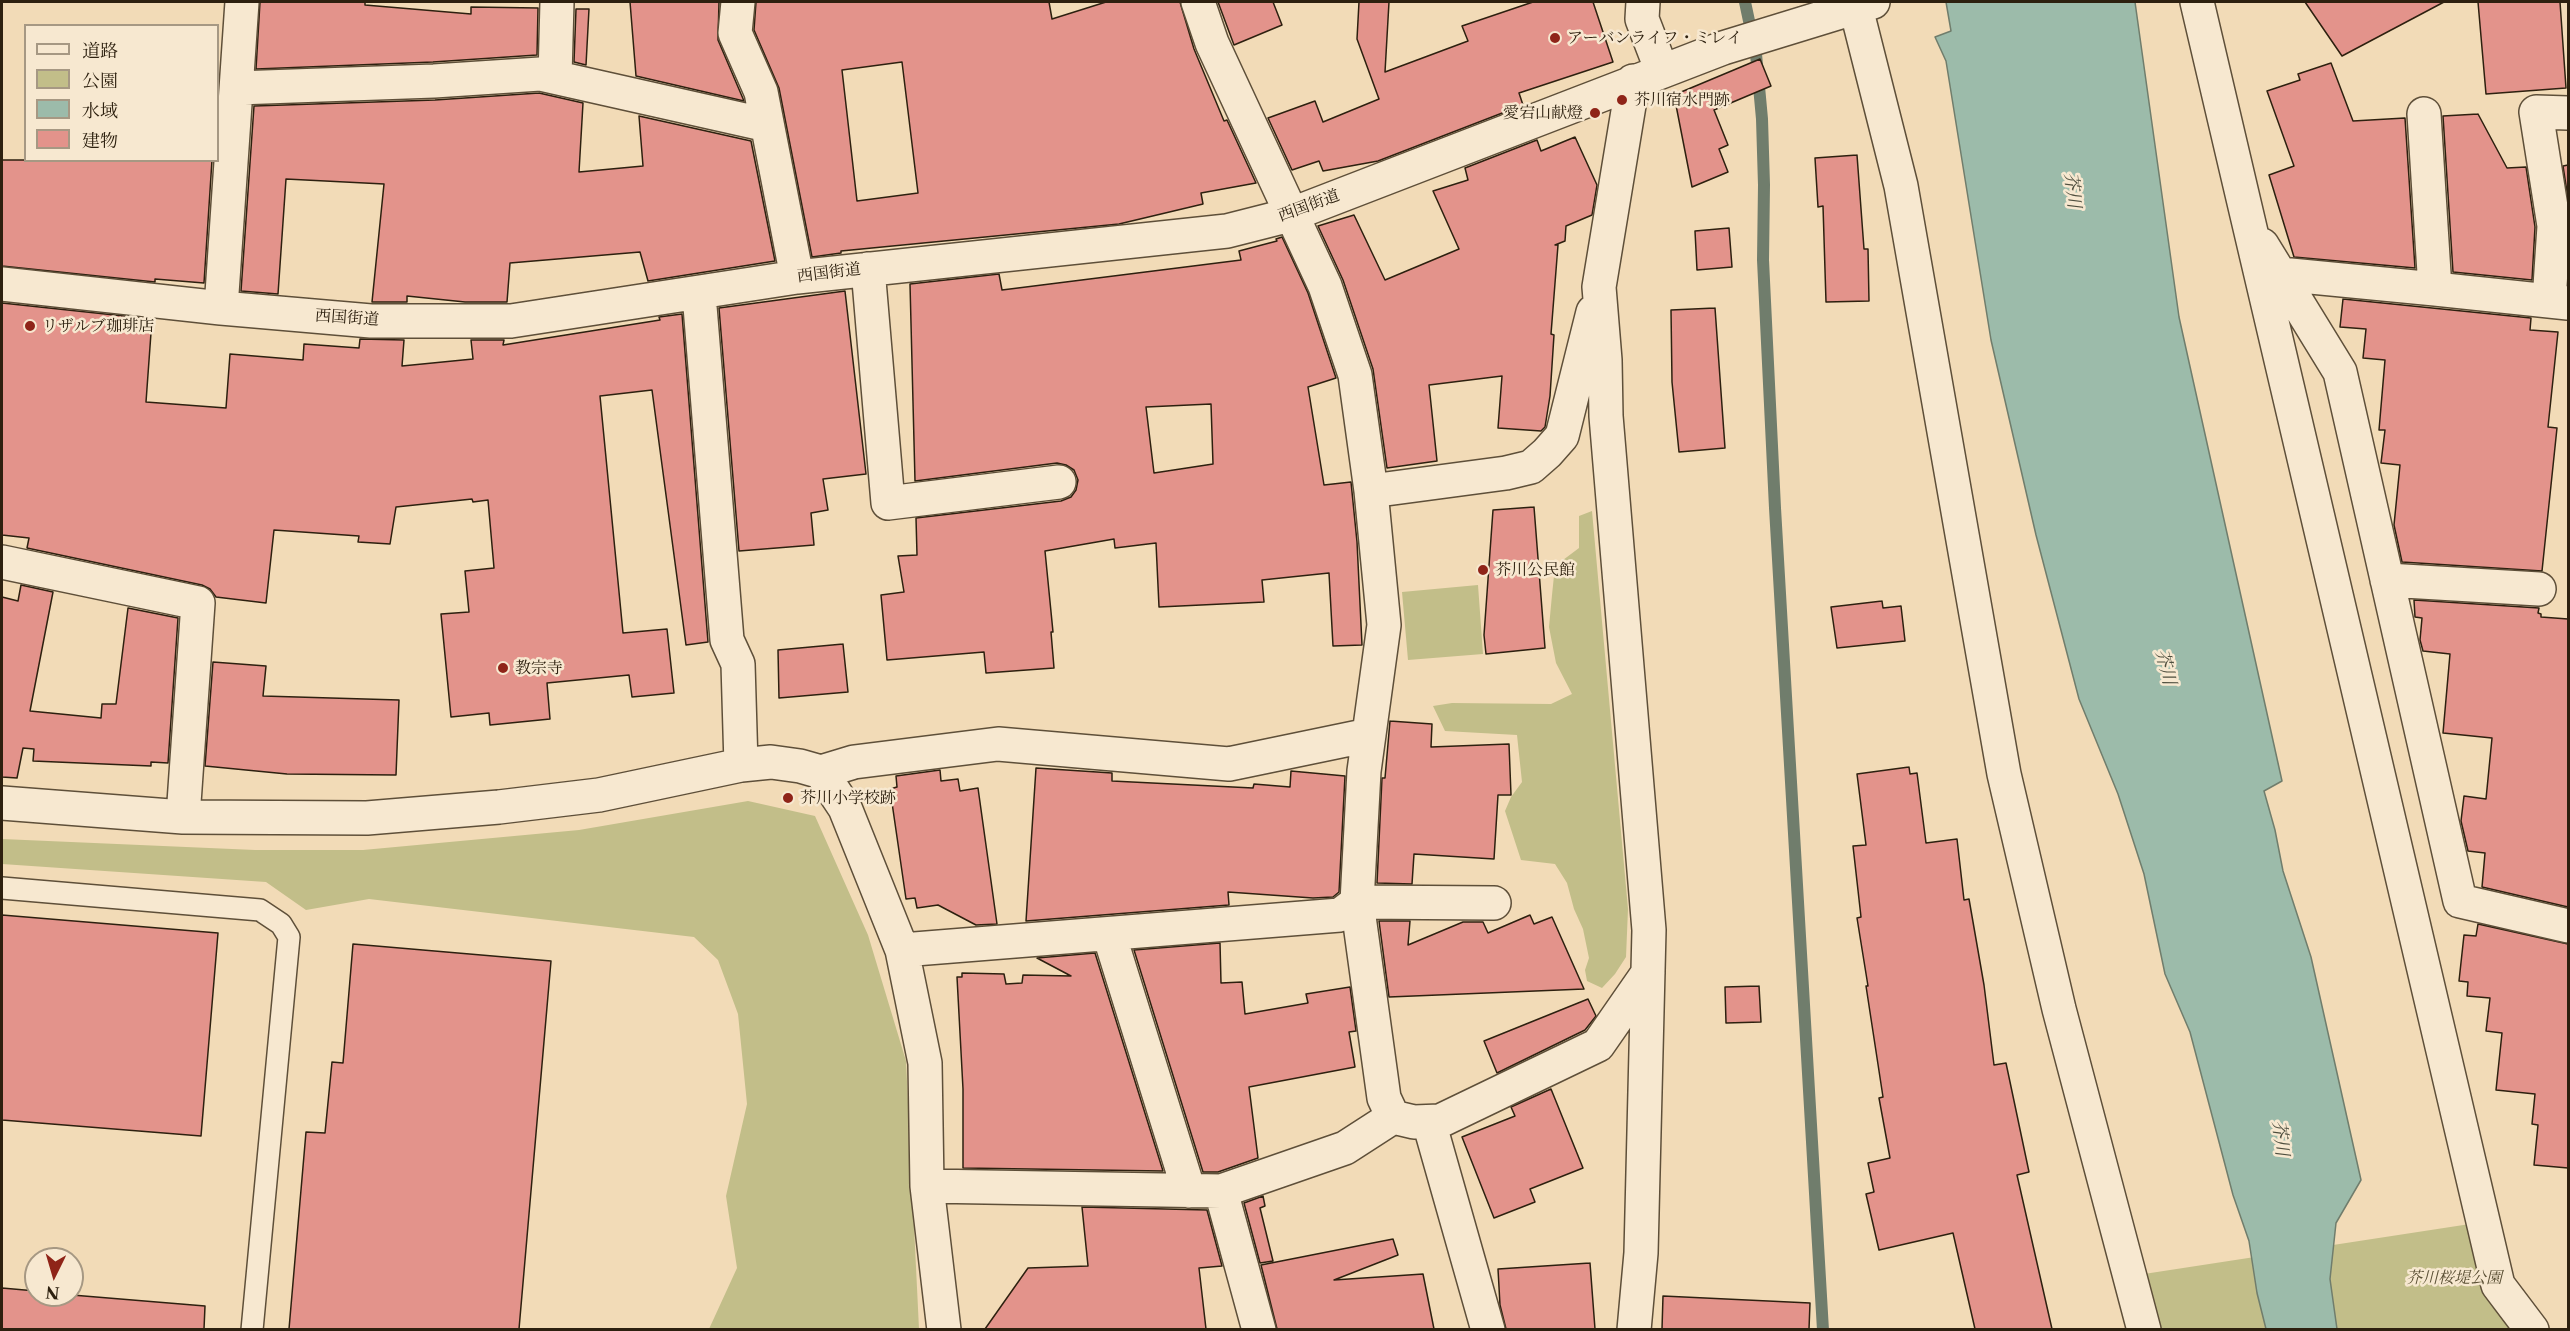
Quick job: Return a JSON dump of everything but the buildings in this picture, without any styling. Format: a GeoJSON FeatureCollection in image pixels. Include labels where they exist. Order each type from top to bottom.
{"type":"FeatureCollection","features":[{"type":"Feature","properties":{"kind":"street"},"geometry":{"type":"LineString","coordinates":[[221,308],[242,2]]}},
{"type":"Feature","properties":{"kind":"street"},"geometry":{"type":"LineString","coordinates":[[555,77],[557,2]]}},
{"type":"Feature","properties":{"kind":"street"},"geometry":{"type":"LineString","coordinates":[[738,2],[735,33],[761,92],[797,277]]}},
{"type":"Feature","properties":{"kind":"street"},"geometry":{"type":"LineString","coordinates":[[1198,2],[1212,43],[1325,286],[1355,375],[1371,491],[1384,626],[1364,771],[1357,902],[1384,1098],[1393,1117]]}},
{"type":"Feature","properties":{"kind":"street"},"geometry":{"type":"LineString","coordinates":[[2197,2],[2498,1285],[2532,1329]]}},
{"type":"Feature","properties":{"kind":"street"},"geometry":{"type":"LineString","coordinates":[[1864,5],[1900,186],[2004,774],[2059,1009],[2144,1329]]}},
{"type":"Feature","properties":{"kind":"street","name":"西国街道"},"geometry":{"type":"LineString","coordinates":[[2,284],[221,308],[371,321],[512,321],[699,294],[797,277],[1227,231],[1290,215],[1723,48],[1864,5]]}},
{"type":"Feature","properties":{"kind":"street"},"geometry":{"type":"LineString","coordinates":[[1371,491],[1506,473],[1531,467],[1562,436],[1647,76],[1639,7]]}},
{"type":"Feature","properties":{"kind":"street"},"geometry":{"type":"LineString","coordinates":[[237,88],[434,81],[540,74],[768,125]]}},
{"type":"Feature","properties":{"kind":"street"},"geometry":{"type":"LineString","coordinates":[[2280,274],[2559,302],[2554,226],[2536,111],[2568,113]]}},
{"type":"Feature","properties":{"kind":"street"},"geometry":{"type":"LineString","coordinates":[[2424,114],[2435,289]]}},
{"type":"Feature","properties":{"kind":"street"},"geometry":{"type":"LineString","coordinates":[[2247,220],[2340,372],[2460,901],[2568,926]]}},
{"type":"Feature","properties":{"kind":"street"},"geometry":{"type":"LineString","coordinates":[[868,269],[888,503],[1059,482]]}},
{"type":"Feature","properties":{"kind":"street"},"geometry":{"type":"LineString","coordinates":[[1599,287],[1605,360],[1606,416],[1649,930],[1641,1253],[1634,1329]]}},
{"type":"Feature","properties":{"kind":"street"},"geometry":{"type":"LineString","coordinates":[[699,294],[727,640],[738,664],[741,765]]}},
{"type":"Feature","properties":{"kind":"street"},"geometry":{"type":"LineString","coordinates":[[2,562],[198,603],[183,817]]}},
{"type":"Feature","properties":{"kind":"street"},"geometry":{"type":"LineString","coordinates":[[2387,579],[2540,589]]}},
{"type":"Feature","properties":{"kind":"street"},"geometry":{"type":"LineString","coordinates":[[2,803],[183,817],[367,818],[488,808],[599,795],[741,765],[771,762],[800,766],[820,772],[854,762],[998,744],[1229,764],[1369,735]]}},
{"type":"Feature","properties":{"kind":"street"},"geometry":{"type":"LineString","coordinates":[[820,772],[845,808],[902,950],[925,1063],[927,1186],[944,1329]]}},
{"type":"Feature","properties":{"kind":"street"},"geometry":{"type":"LineString","coordinates":[[902,950],[1340,915],[1357,902],[1494,903]]}},
{"type":"Feature","properties":{"kind":"street"},"geometry":{"type":"LineString","coordinates":[[1108,934],[1189,1191]]}},
{"type":"Feature","properties":{"kind":"street"},"geometry":{"type":"LineString","coordinates":[[927,1186],[1221,1191],[1345,1148],[1393,1117],[1414,1122],[1440,1121],[1598,1045],[1648,973]]}},
{"type":"Feature","properties":{"kind":"street"},"geometry":{"type":"LineString","coordinates":[[1429,1122],[1488,1329]]}},
{"type":"Feature","properties":{"kind":"street"},"geometry":{"type":"LineString","coordinates":[[1221,1191],[1259,1329]]}},
{"type":"Feature","properties":{"kind":"lane"},"geometry":{"type":"LineString","coordinates":[[2,888],[260,910],[281,924],[289,937],[252,1329]]}},
{"type":"Feature","properties":{"kind":"green space"},"geometry":{"type":"Polygon","coordinates":[[[1592,511],[1628,909],[1626,957],[1602,988],[1587,981],[1585,970],[1589,958],[1583,929],[1574,909],[1567,883],[1555,864],[1521,860],[1505,811],[1511,797],[1522,782],[1517,735],[1445,731],[1433,706],[1452,703],[1551,704],[1572,694],[1556,663],[1549,627],[1555,566],[1579,548],[1579,516],[1592,511]]]}},
{"type":"Feature","properties":{"kind":"green space"},"geometry":{"type":"Polygon","coordinates":[[[1478,585],[1483,654],[1408,660],[1402,592],[1478,585]]]}},
{"type":"Feature","properties":{"kind":"green space"},"geometry":{"type":"Polygon","coordinates":[[[748,801],[815,816],[868,935],[906,1061],[919,1329],[709,1329],[737,1268],[726,1196],[747,1104],[738,1014],[718,960],[694,937],[369,899],[306,910],[266,882],[2,864],[2,839],[255,850],[363,850],[579,830],[748,801]]]}},
{"type":"Feature","properties":{"kind":"green space","name":"芥川桜堤公園"},"geometry":{"type":"Polygon","coordinates":[[[2496,1220],[2510,1283],[2545,1329],[2159,1329],[2144,1274],[2496,1220]]]}},
{"type":"Feature","properties":{"kind":"water","name":"芥川"},"geometry":{"type":"Polygon","coordinates":[[[1946,2],[2135,2],[2179,317],[2282,781],[2264,791],[2283,871],[2311,957],[2361,1180],[2336,1223],[2330,1279],[2337,1329],[2266,1329],[2257,1293],[2249,1241],[2233,1195],[2190,1032],[2165,974],[2144,874],[2118,794],[2079,699],[2036,535],[1991,340],[1946,61],[1935,37],[1951,31],[1946,2]]]}},
{"type":"Feature","properties":{"kind":"waterway"},"geometry":{"type":"LineString","coordinates":[[1745,2],[1756,54],[1762,119],[1763,260],[1775,508],[1823,1330]]}},
{"type":"Feature","properties":{"kind":"place","name":"アーバンライフ・ミレイ"},"geometry":{"type":"Point","coordinates":[1555,38]}},
{"type":"Feature","properties":{"kind":"place","name":"芥川宿水門跡"},"geometry":{"type":"Point","coordinates":[1622,100]}},
{"type":"Feature","properties":{"kind":"place","name":"愛宕山献燈"},"geometry":{"type":"Point","coordinates":[1595,113]}},
{"type":"Feature","properties":{"kind":"place","name":"リザルブ珈琲店"},"geometry":{"type":"Point","coordinates":[30,326]}},
{"type":"Feature","properties":{"kind":"place","name":"芥川公民館"},"geometry":{"type":"Point","coordinates":[1483,570]}},
{"type":"Feature","properties":{"kind":"place","name":"教宗寺"},"geometry":{"type":"Point","coordinates":[503,668]}},
{"type":"Feature","properties":{"kind":"place","name":"芥川小学校跡"},"geometry":{"type":"Point","coordinates":[788,798]}}]}
